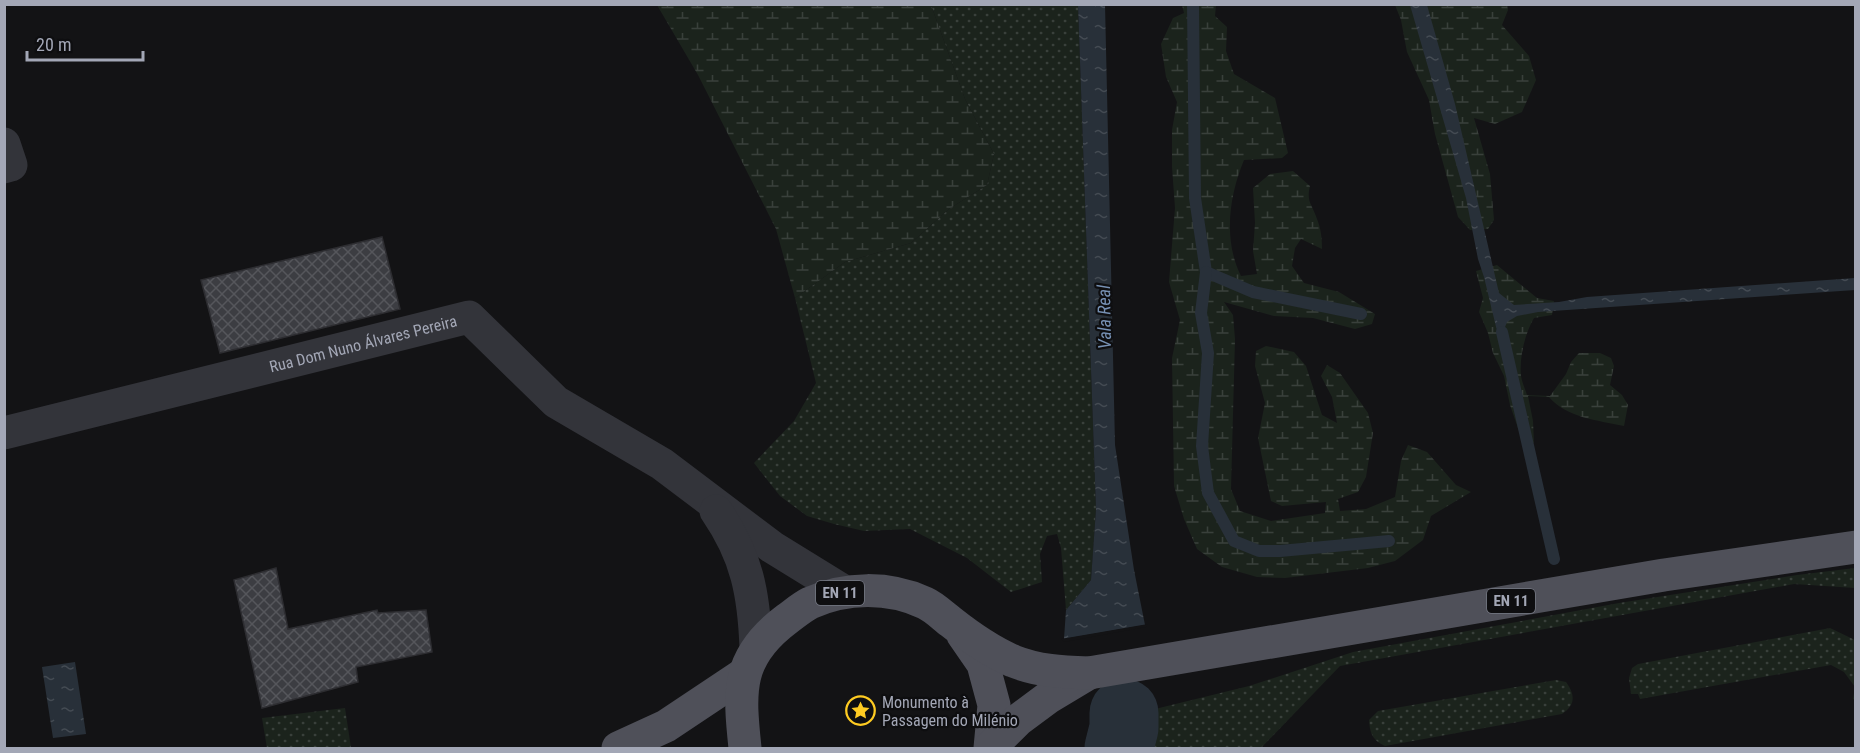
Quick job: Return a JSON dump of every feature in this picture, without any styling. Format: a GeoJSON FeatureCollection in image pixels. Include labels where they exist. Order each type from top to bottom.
{"type":"FeatureCollection","features":[{"type":"Feature","properties":{"kind":"main road","name":"EN 11"},"geometry":{"type":"LineString","coordinates":[[618,748],[666,726],[750,661],[776,627],[808,604],[845,592],[886,591],[916,600],[926,604],[985,647],[1013,661],[1049,672],[1089,673],[1664,575],[1856,547]]}},
{"type":"Feature","properties":{"kind":"main road","name":"EN 11"},"geometry":{"type":"LineString","coordinates":[[959,628],[983,664],[994,705],[990,748]]}},
{"type":"Feature","properties":{"kind":"main road"},"geometry":{"type":"LineString","coordinates":[[745,748],[740,705],[750,661]]}},
{"type":"Feature","properties":{"kind":"main road","name":"EN 11"},"geometry":{"type":"LineString","coordinates":[[990,748],[1018,720],[1049,697],[1089,673]]}},
{"type":"Feature","properties":{"kind":"street"},"geometry":{"type":"LineString","coordinates":[[4,144],[11,165],[4,167]]}},
{"type":"Feature","properties":{"kind":"street","name":"Rua Dom Nuno Álvares Pereira"},"geometry":{"type":"LineString","coordinates":[[4,434],[469,318],[556,402],[662,464],[772,547],[845,592]]}},
{"type":"Feature","properties":{"kind":"street","name":"Rua Dom Nuno Álvares Pereira"},"geometry":{"type":"LineString","coordinates":[[705,495],[730,531],[747,572],[755,615],[750,661]]}},
{"type":"Feature","properties":{"kind":"green space"},"geometry":{"type":"Polygon","coordinates":[[[657,5],[931,5],[965,99],[994,154],[987,185],[949,209],[911,243],[845,262],[795,298],[776,229],[698,75],[657,5]]]}},
{"type":"Feature","properties":{"kind":"green space"},"geometry":{"type":"Polygon","coordinates":[[[931,5],[1078,5],[1096,509],[1091,580],[1066,610],[1061,548],[1057,534],[1047,536],[1040,554],[1042,582],[1011,592],[967,558],[910,529],[864,531],[807,516],[780,496],[754,463],[794,421],[816,383],[795,298],[845,262],[911,243],[949,209],[987,185],[994,154],[965,99],[931,5]]]}},
{"type":"Feature","properties":{"kind":"green space"},"geometry":{"type":"Polygon","coordinates":[[[1182,5],[1216,5],[1215,16],[1227,27],[1226,51],[1234,74],[1275,98],[1288,153],[1282,158],[1244,160],[1235,188],[1230,218],[1232,248],[1241,276],[1257,274],[1253,251],[1255,223],[1253,188],[1270,174],[1293,171],[1310,186],[1309,200],[1319,226],[1322,249],[1301,239],[1295,248],[1292,266],[1304,283],[1339,292],[1375,314],[1372,324],[1355,329],[1313,318],[1274,316],[1224,302],[1233,315],[1235,339],[1231,489],[1240,511],[1271,521],[1325,513],[1326,502],[1282,506],[1271,501],[1258,438],[1265,403],[1255,366],[1256,351],[1266,346],[1294,352],[1306,366],[1322,415],[1337,423],[1332,397],[1321,376],[1327,365],[1340,373],[1368,413],[1373,433],[1366,477],[1358,492],[1338,499],[1340,511],[1366,509],[1395,497],[1401,461],[1408,445],[1427,452],[1456,485],[1471,492],[1431,516],[1423,540],[1395,561],[1368,568],[1285,578],[1257,577],[1222,567],[1197,549],[1184,519],[1174,486],[1172,358],[1180,320],[1169,282],[1175,208],[1172,130],[1177,102],[1166,77],[1161,44],[1173,18],[1184,13],[1182,5]]]}},
{"type":"Feature","properties":{"kind":"green space"},"geometry":{"type":"Polygon","coordinates":[[[1395,5],[1507,5],[1508,10],[1502,25],[1529,56],[1536,80],[1522,112],[1495,124],[1474,118],[1490,174],[1494,220],[1488,229],[1470,230],[1458,217],[1435,134],[1429,100],[1407,52],[1401,20],[1395,5]]]}},
{"type":"Feature","properties":{"kind":"green space"},"geometry":{"type":"Polygon","coordinates":[[[1497,265],[1537,298],[1554,301],[1552,315],[1534,318],[1525,338],[1521,378],[1527,395],[1550,396],[1579,353],[1600,353],[1611,358],[1614,366],[1610,385],[1622,395],[1628,405],[1624,426],[1574,414],[1556,404],[1549,397],[1528,396],[1534,443],[1521,437],[1510,405],[1504,376],[1493,353],[1479,312],[1483,298],[1476,271],[1497,265]]]}},
{"type":"Feature","properties":{"kind":"green space"},"geometry":{"type":"Polygon","coordinates":[[[1855,568],[1855,588],[1794,584],[1340,666],[1261,748],[1153,748],[1151,710],[1249,686],[1353,652],[1619,603],[1855,568]]]}},
{"type":"Feature","properties":{"kind":"green space"},"geometry":{"type":"Polygon","coordinates":[[[1830,628],[1855,640],[1855,687],[1844,672],[1831,665],[1640,699],[1638,694],[1631,694],[1629,678],[1632,668],[1638,664],[1830,628]]]}},
{"type":"Feature","properties":{"kind":"green space"},"geometry":{"type":"Polygon","coordinates":[[[1556,680],[1566,682],[1573,699],[1570,707],[1562,714],[1385,746],[1374,739],[1371,732],[1369,720],[1378,711],[1556,680]]]}},
{"type":"Feature","properties":{"kind":"green space"},"geometry":{"type":"Polygon","coordinates":[[[345,708],[351,748],[267,748],[262,718],[345,708]]]}},
{"type":"Feature","properties":{"kind":"water"},"geometry":{"type":"Polygon","coordinates":[[[1078,5],[1105,5],[1115,445],[1134,570],[1145,625],[1064,639],[1066,610],[1091,580],[1096,509],[1078,5]]]}},
{"type":"Feature","properties":{"kind":"water"},"geometry":{"type":"Polygon","coordinates":[[[1410,5],[1427,5],[1455,104],[1499,293],[1514,305],[1559,302],[1587,297],[1855,278],[1855,290],[1538,312],[1517,316],[1507,322],[1505,327],[1511,355],[1498,335],[1478,259],[1466,198],[1410,5]]]}},
{"type":"Feature","properties":{"kind":"water"},"geometry":{"type":"Polygon","coordinates":[[[75,662],[86,734],[53,738],[42,667],[75,662]]]}},
{"type":"Feature","properties":{"kind":"water"},"geometry":{"type":"Polygon","coordinates":[[[1151,710],[1153,748],[1089,748],[1095,719],[1151,710]]]}},
{"type":"Feature","properties":{"kind":"pier"},"geometry":{"type":"Polygon","coordinates":[[[1148,624],[1146,627],[1064,642],[1061,639],[1148,624]]]}},
{"type":"Feature","properties":{"kind":"building"},"geometry":{"type":"Polygon","coordinates":[[[382,237],[400,309],[220,353],[201,280],[382,237]]]}},
{"type":"Feature","properties":{"kind":"building"},"geometry":{"type":"Polygon","coordinates":[[[276,568],[288,629],[377,610],[378,613],[426,610],[432,652],[356,667],[358,682],[262,708],[234,580],[276,568]]]}},
{"type":"Feature","properties":{"kind":"waterway"},"geometry":{"type":"LineString","coordinates":[[1193,4],[1195,198],[1206,272],[1253,292],[1361,314]]}},
{"type":"Feature","properties":{"kind":"waterway"},"geometry":{"type":"LineString","coordinates":[[1206,272],[1201,313],[1208,353],[1202,446],[1208,493],[1234,541],[1259,551],[1389,541]]}},
{"type":"Feature","properties":{"kind":"waterway"},"geometry":{"type":"LineString","coordinates":[[1502,332],[1554,559]]}},
{"type":"Feature","properties":{"kind":"waterway","name":"Vala Real"},"geometry":{"type":"LineString","coordinates":[[1119,748],[1124,728],[1124,713]]}},
{"type":"Feature","properties":{"kind":"place","name":"Monumento à Passagem do Milénio"},"geometry":{"type":"Point","coordinates":[861,711]}}]}
